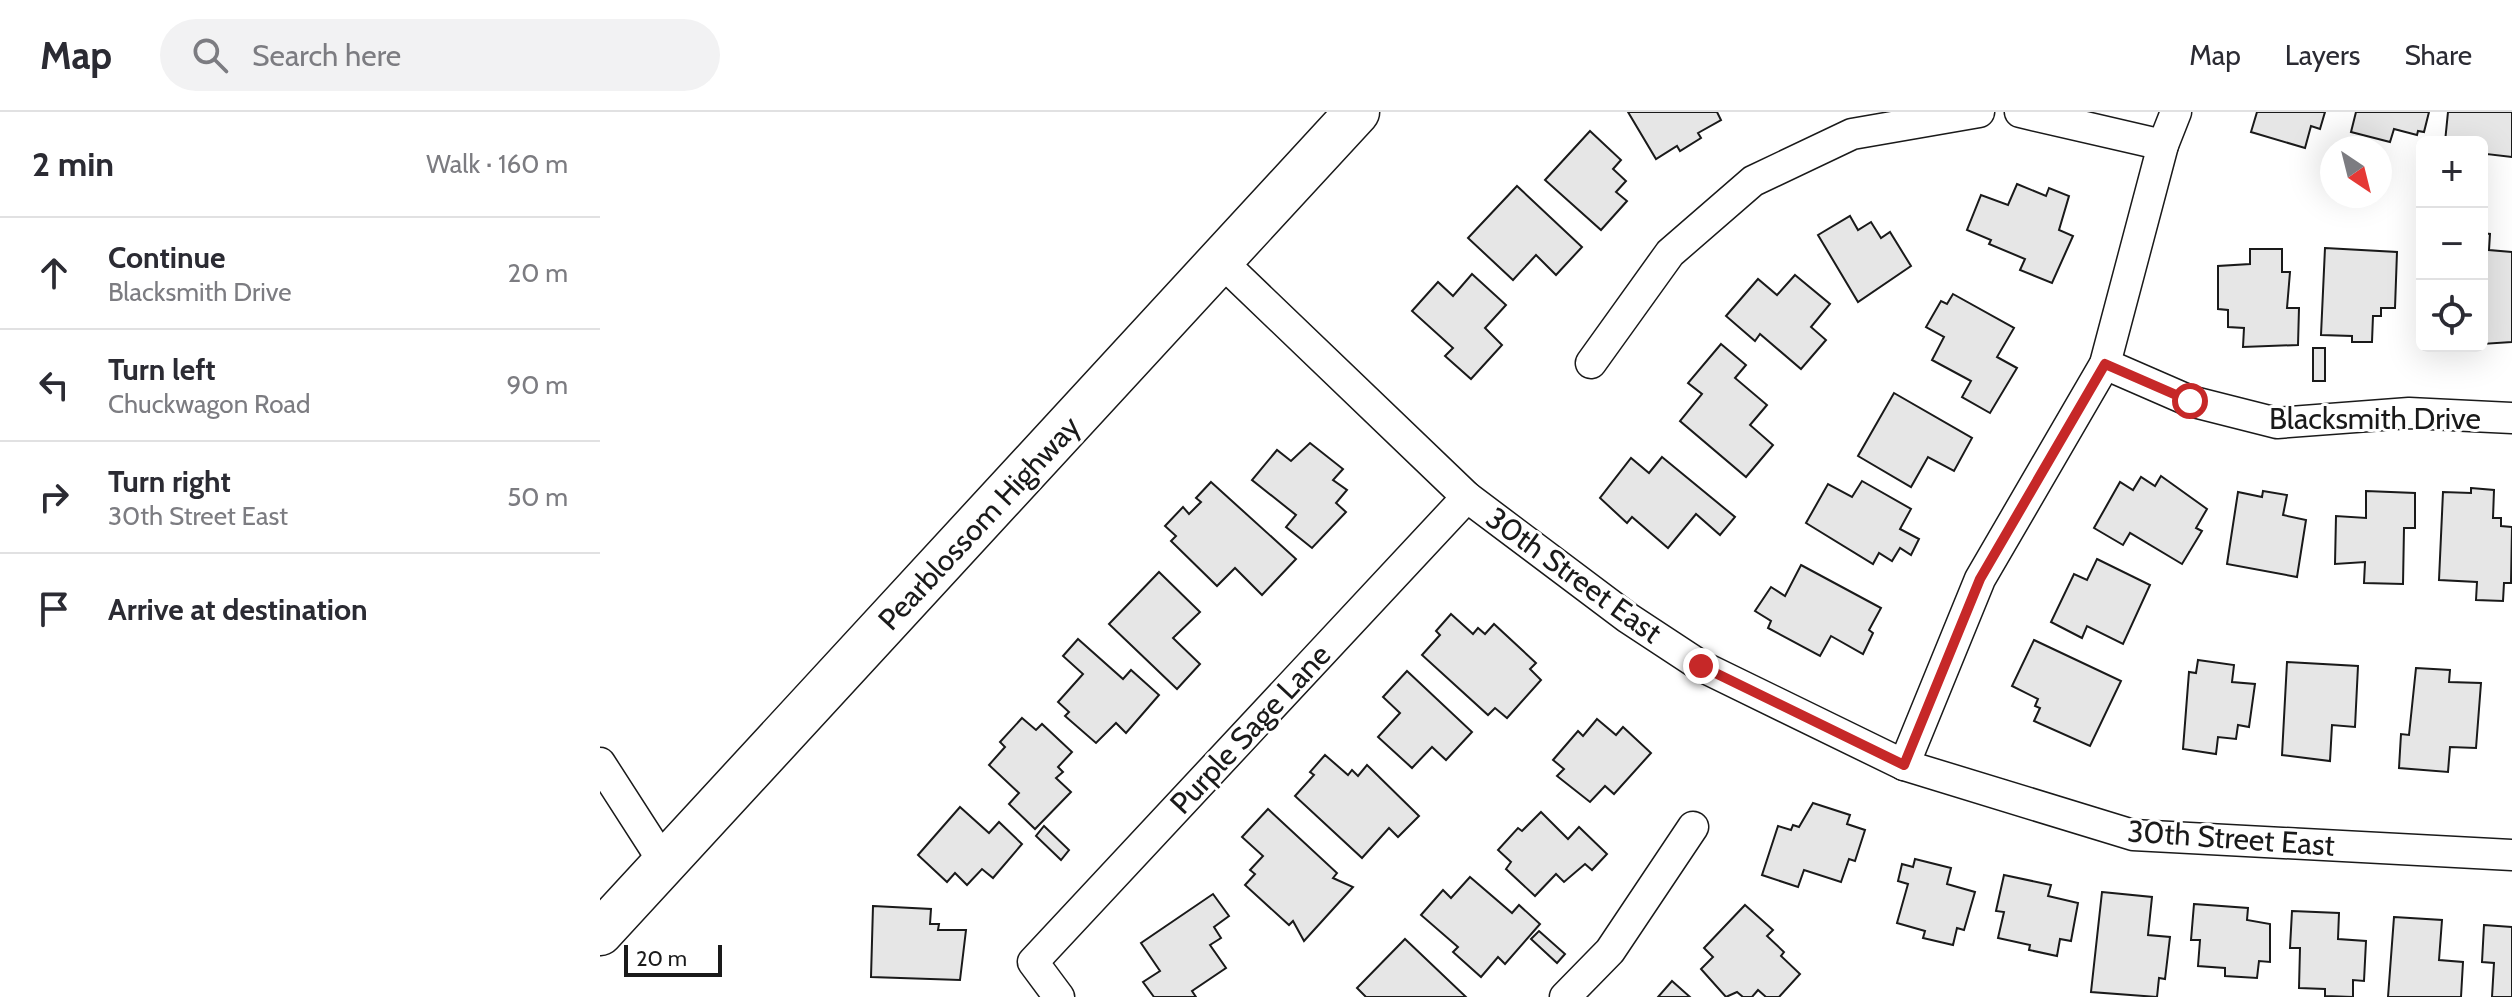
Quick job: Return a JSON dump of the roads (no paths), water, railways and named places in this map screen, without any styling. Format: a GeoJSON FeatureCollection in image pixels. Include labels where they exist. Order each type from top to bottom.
{"type":"FeatureCollection","features":[{"type":"Feature","properties":{"kind":"main road","name":"Pearblossom Highway"},"geometry":{"type":"LineString","coordinates":[[600,933],[1357,112]]}},
{"type":"Feature","properties":{"kind":"street"},"geometry":{"type":"LineString","coordinates":[[1591,363],[1670,253],[1753,181],[1852,134],[1979,112]]}},
{"type":"Feature","properties":{"kind":"street"},"geometry":{"type":"LineString","coordinates":[[2020,112],[2163,145]]}},
{"type":"Feature","properties":{"kind":"street"},"geometry":{"type":"LineString","coordinates":[[1904,765],[1980,579],[2105,364],[2163,145],[2176,112]]}},
{"type":"Feature","properties":{"kind":"street","name":"30th Street East"},"geometry":{"type":"LineString","coordinates":[[1221,261],[1467,497],[1628,618],[1701,666],[1904,765],[2133,835],[2512,855]]}},
{"type":"Feature","properties":{"kind":"street","name":"Blacksmith Drive"},"geometry":{"type":"LineString","coordinates":[[2105,364],[2190,401],[2277,423],[2409,413],[2512,418]]}},
{"type":"Feature","properties":{"kind":"street","name":"Purple Sage Lane"},"geometry":{"type":"LineString","coordinates":[[1059,997],[1033,962],[1467,497]]}},
{"type":"Feature","properties":{"kind":"street"},"geometry":{"type":"LineString","coordinates":[[600,763],[665,864]]}},
{"type":"Feature","properties":{"kind":"street"},"geometry":{"type":"LineString","coordinates":[[1565,997],[1610,951],[1693,827]]}}]}
